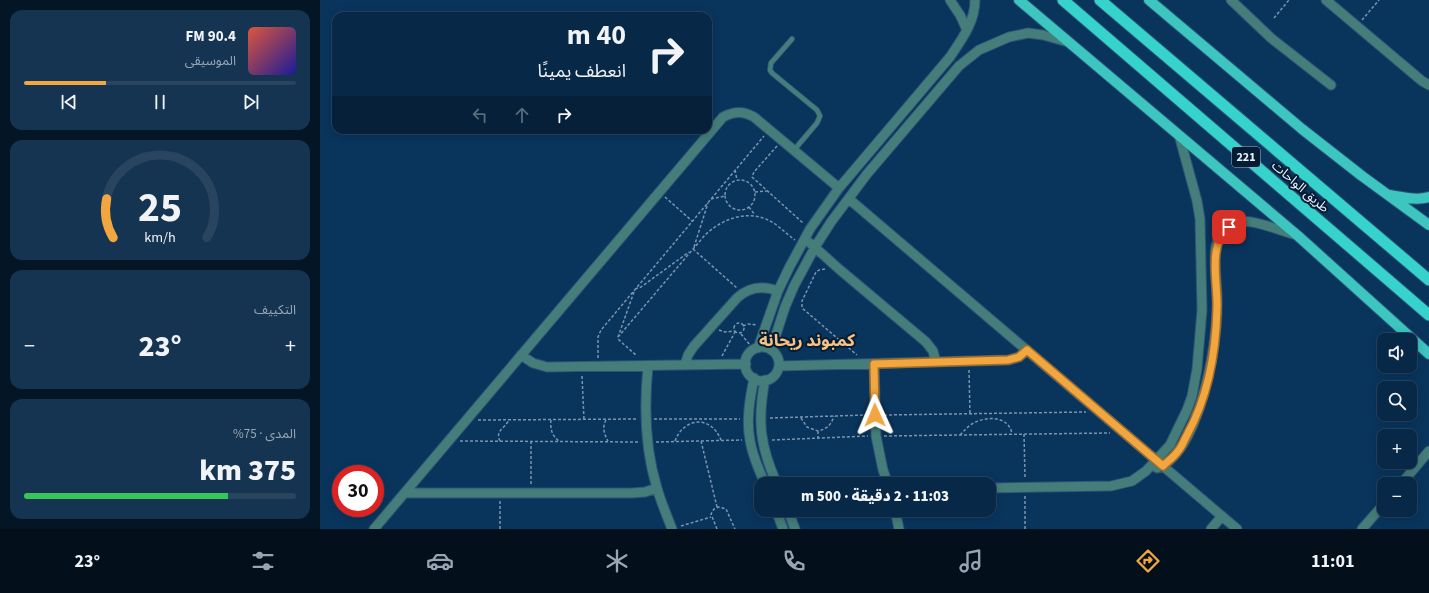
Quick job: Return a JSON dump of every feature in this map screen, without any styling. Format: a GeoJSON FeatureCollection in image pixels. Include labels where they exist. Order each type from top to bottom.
{"type":"FeatureCollection","features":[{"type":"Feature","properties":{"kind":"highway","name":"طريق الواحات"},"geometry":{"type":"LineString","coordinates":[[1063,0],[1429,315]]}},
{"type":"Feature","properties":{"kind":"highway","name":"طريق الواحات"},"geometry":{"type":"LineString","coordinates":[[1100,0],[1429,280]]}},
{"type":"Feature","properties":{"kind":"main road"},"geometry":{"type":"LineString","coordinates":[[1019,0],[1297,235],[1429,354]]}},
{"type":"Feature","properties":{"kind":"main road"},"geometry":{"type":"LineString","coordinates":[[1149,0],[1302,129],[1429,225]]}},
{"type":"Feature","properties":{"kind":"main road"},"geometry":{"type":"LineString","coordinates":[[1387,194],[1406,198],[1429,198]]}},
{"type":"Feature","properties":{"kind":"street"},"geometry":{"type":"LineString","coordinates":[[950,0],[960,15],[967,30]]}},
{"type":"Feature","properties":{"kind":"street"},"geometry":{"type":"LineString","coordinates":[[756,349],[767,348],[777,357],[779,366],[776,374],[769,379],[765,380],[754,378],[748,372],[746,364],[748,356],[756,349],[778,291],[803,241],[839,188],[950,57],[967,30],[975,9],[975,0]]}},
{"type":"Feature","properties":{"kind":"street"},"geometry":{"type":"LineString","coordinates":[[1231,0],[1281,46],[1331,85]]}},
{"type":"Feature","properties":{"kind":"street"},"geometry":{"type":"LineString","coordinates":[[1326,0],[1422,81],[1429,85]]}},
{"type":"Feature","properties":{"kind":"street"},"geometry":{"type":"LineString","coordinates":[[771,350],[788,300],[804,266],[831,222],[867,174],[959,66],[979,50],[1009,37],[1028,33],[1043,35],[1069,42]]}},
{"type":"Feature","properties":{"kind":"street"},"geometry":{"type":"LineString","coordinates":[[712,130],[723,117],[731,113],[747,113],[839,188]]}},
{"type":"Feature","properties":{"kind":"street"},"geometry":{"type":"LineString","coordinates":[[901,116],[909,124]]}},
{"type":"Feature","properties":{"kind":"street"},"geometry":{"type":"LineString","coordinates":[[374,529],[708,134]]}},
{"type":"Feature","properties":{"kind":"street"},"geometry":{"type":"LineString","coordinates":[[1159,462],[1170,445],[1192,396],[1197,369],[1202,310],[1200,219],[1197,201],[1179,135]]}},
{"type":"Feature","properties":{"kind":"street"},"geometry":{"type":"LineString","coordinates":[[858,166],[867,174]]}},
{"type":"Feature","properties":{"kind":"street"},"geometry":{"type":"LineString","coordinates":[[849,199],[1237,529]]}},
{"type":"Feature","properties":{"kind":"street"},"geometry":{"type":"LineString","coordinates":[[996,488],[1111,486],[1132,481],[1179,450],[1191,428],[1202,399],[1210,369],[1215,339],[1217,308],[1216,251],[1220,237],[1233,224],[1247,220],[1297,235]]}},
{"type":"Feature","properties":{"kind":"street"},"geometry":{"type":"LineString","coordinates":[[803,241],[815,247],[930,346],[936,362]]}},
{"type":"Feature","properties":{"kind":"street"},"geometry":{"type":"LineString","coordinates":[[685,364],[691,350],[743,293],[756,288],[764,287],[778,291]]}},
{"type":"Feature","properties":{"kind":"street"},"geometry":{"type":"LineString","coordinates":[[779,366],[1014,359],[1027,350]]}},
{"type":"Feature","properties":{"kind":"street"},"geometry":{"type":"LineString","coordinates":[[521,355],[527,360],[540,366],[547,367],[746,364]]}},
{"type":"Feature","properties":{"kind":"street"},"geometry":{"type":"LineString","coordinates":[[871,364],[876,436],[886,477]]}},
{"type":"Feature","properties":{"kind":"street"},"geometry":{"type":"LineString","coordinates":[[648,366],[645,401],[648,442],[657,488],[672,529]]}},
{"type":"Feature","properties":{"kind":"street"},"geometry":{"type":"LineString","coordinates":[[754,378],[750,400],[750,440],[756,463],[762,477]]}},
{"type":"Feature","properties":{"kind":"street"},"geometry":{"type":"LineString","coordinates":[[765,380],[761,401],[760,419],[762,440],[774,477]]}},
{"type":"Feature","properties":{"kind":"street"},"geometry":{"type":"LineString","coordinates":[[1192,396],[1202,399]]}},
{"type":"Feature","properties":{"kind":"street"},"geometry":{"type":"LineString","coordinates":[[1407,477],[1429,451]]}},
{"type":"Feature","properties":{"kind":"street"},"geometry":{"type":"LineString","coordinates":[[405,493],[632,493],[645,492],[657,488]]}},
{"type":"Feature","properties":{"kind":"street"},"geometry":{"type":"LineString","coordinates":[[1362,529],[1377,512]]}},
{"type":"Feature","properties":{"kind":"street"},"geometry":{"type":"LineString","coordinates":[[1212,529],[1222,516]]}},
{"type":"Feature","properties":{"kind":"street"},"geometry":{"type":"LineString","coordinates":[[779,517],[783,529]]}},
{"type":"Feature","properties":{"kind":"street"},"geometry":{"type":"LineString","coordinates":[[790,517],[794,529]]}},
{"type":"Feature","properties":{"kind":"street"},"geometry":{"type":"LineString","coordinates":[[896,517],[899,529]]}},
{"type":"Feature","properties":{"kind":"lane"},"geometry":{"type":"LineString","coordinates":[[792,39],[771,63],[770,70],[817,110],[820,116],[817,123],[794,150]]}},
{"type":"Feature","properties":{"kind":"path"},"geometry":{"type":"LineString","coordinates":[[1274,18],[1289,0]]}},
{"type":"Feature","properties":{"kind":"path"},"geometry":{"type":"LineString","coordinates":[[1357,26],[1379,0]]}},
{"type":"Feature","properties":{"kind":"path"},"geometry":{"type":"LineString","coordinates":[[598,366],[598,335],[769,130]]}},
{"type":"Feature","properties":{"kind":"path"},"geometry":{"type":"LineString","coordinates":[[782,140],[753,175],[753,180],[810,229]]}},
{"type":"Feature","properties":{"kind":"path"},"geometry":{"type":"LineString","coordinates":[[735,170],[736,180]]}},
{"type":"Feature","properties":{"kind":"path"},"geometry":{"type":"LineString","coordinates":[[736,180],[746,181],[755,192],[753,203],[749,207],[742,210],[734,209],[727,204],[725,196],[726,188],[729,184],[736,180]]}},
{"type":"Feature","properties":{"kind":"path"},"geometry":{"type":"LineString","coordinates":[[659,191],[692,221]]}},
{"type":"Feature","properties":{"kind":"path"},"geometry":{"type":"LineString","coordinates":[[755,192],[767,191]]}},
{"type":"Feature","properties":{"kind":"path"},"geometry":{"type":"LineString","coordinates":[[710,200],[725,196]]}},
{"type":"Feature","properties":{"kind":"path"},"geometry":{"type":"LineString","coordinates":[[618,337],[635,290],[693,249],[710,200]]}},
{"type":"Feature","properties":{"kind":"path"},"geometry":{"type":"LineString","coordinates":[[749,207],[755,216]]}},
{"type":"Feature","properties":{"kind":"path"},"geometry":{"type":"LineString","coordinates":[[618,337],[712,228],[725,220],[738,216],[755,216],[776,224],[803,241]]}},
{"type":"Feature","properties":{"kind":"path"},"geometry":{"type":"LineString","coordinates":[[693,249],[743,293]]}},
{"type":"Feature","properties":{"kind":"path"},"geometry":{"type":"LineString","coordinates":[[839,268],[822,269],[816,272],[801,306],[871,364]]}},
{"type":"Feature","properties":{"kind":"path"},"geometry":{"type":"LineString","coordinates":[[718,364],[735,331],[734,326],[737,324],[743,326],[754,324],[764,328]]}},
{"type":"Feature","properties":{"kind":"path"},"geometry":{"type":"LineString","coordinates":[[712,326],[720,331],[735,331],[740,333],[756,349]]}},
{"type":"Feature","properties":{"kind":"path"},"geometry":{"type":"LineString","coordinates":[[740,333],[743,331],[743,326]]}},
{"type":"Feature","properties":{"kind":"path"},"geometry":{"type":"LineString","coordinates":[[618,337],[619,340],[648,366]]}},
{"type":"Feature","properties":{"kind":"path"},"geometry":{"type":"LineString","coordinates":[[969,361],[970,414]]}},
{"type":"Feature","properties":{"kind":"path"},"geometry":{"type":"LineString","coordinates":[[582,366],[584,420]]}},
{"type":"Feature","properties":{"kind":"path"},"geometry":{"type":"LineString","coordinates":[[760,419],[875,415],[1099,412]]}},
{"type":"Feature","properties":{"kind":"path"},"geometry":{"type":"LineString","coordinates":[[801,417],[807,427],[818,431],[824,430],[829,426],[834,416]]}},
{"type":"Feature","properties":{"kind":"path"},"geometry":{"type":"LineString","coordinates":[[960,435],[978,421],[994,418],[1002,420],[1008,424],[1012,434]]}},
{"type":"Feature","properties":{"kind":"path"},"geometry":{"type":"LineString","coordinates":[[466,420],[749,419]]}},
{"type":"Feature","properties":{"kind":"path"},"geometry":{"type":"LineString","coordinates":[[500,441],[498,434],[499,431],[507,424],[508,420]]}},
{"type":"Feature","properties":{"kind":"path"},"geometry":{"type":"LineString","coordinates":[[551,420],[551,430],[560,441]]}},
{"type":"Feature","properties":{"kind":"path"},"geometry":{"type":"LineString","coordinates":[[606,420],[604,428],[609,442]]}},
{"type":"Feature","properties":{"kind":"path"},"geometry":{"type":"LineString","coordinates":[[675,441],[677,434],[682,428],[695,422],[705,423],[713,428],[721,440]]}},
{"type":"Feature","properties":{"kind":"path"},"geometry":{"type":"LineString","coordinates":[[818,431],[818,438]]}},
{"type":"Feature","properties":{"kind":"path"},"geometry":{"type":"LineString","coordinates":[[762,440],[876,436],[1124,433]]}},
{"type":"Feature","properties":{"kind":"path"},"geometry":{"type":"LineString","coordinates":[[1024,434],[1025,529]]}},
{"type":"Feature","properties":{"kind":"path"},"geometry":{"type":"LineString","coordinates":[[701,440],[717,507]]}},
{"type":"Feature","properties":{"kind":"path"},"geometry":{"type":"LineString","coordinates":[[448,441],[648,442],[750,440]]}},
{"type":"Feature","properties":{"kind":"path"},"geometry":{"type":"LineString","coordinates":[[530,494],[531,442]]}},
{"type":"Feature","properties":{"kind":"path"},"geometry":{"type":"LineString","coordinates":[[500,494],[500,529]]}},
{"type":"Feature","properties":{"kind":"path"},"geometry":{"type":"LineString","coordinates":[[717,529],[711,517],[712,511],[717,507],[722,507],[726,509],[735,529]]}},
{"type":"Feature","properties":{"kind":"path"},"geometry":{"type":"LineString","coordinates":[[672,529],[711,517]]}},
{"type":"Feature","properties":{"kind":"district","name":"كمبوند ريحانة"},"geometry":{"type":"Point","coordinates":[807,340]}},
{"type":"Feature","properties":{"kind":"route"},"geometry":{"type":"LineString","coordinates":[[875,415],[874,364],[1008,360],[1019,357],[1027,350],[1163,466],[1179,450],[1191,428],[1207,384],[1213,354],[1216,324],[1216,246],[1222,233],[1229,227]]}}]}
